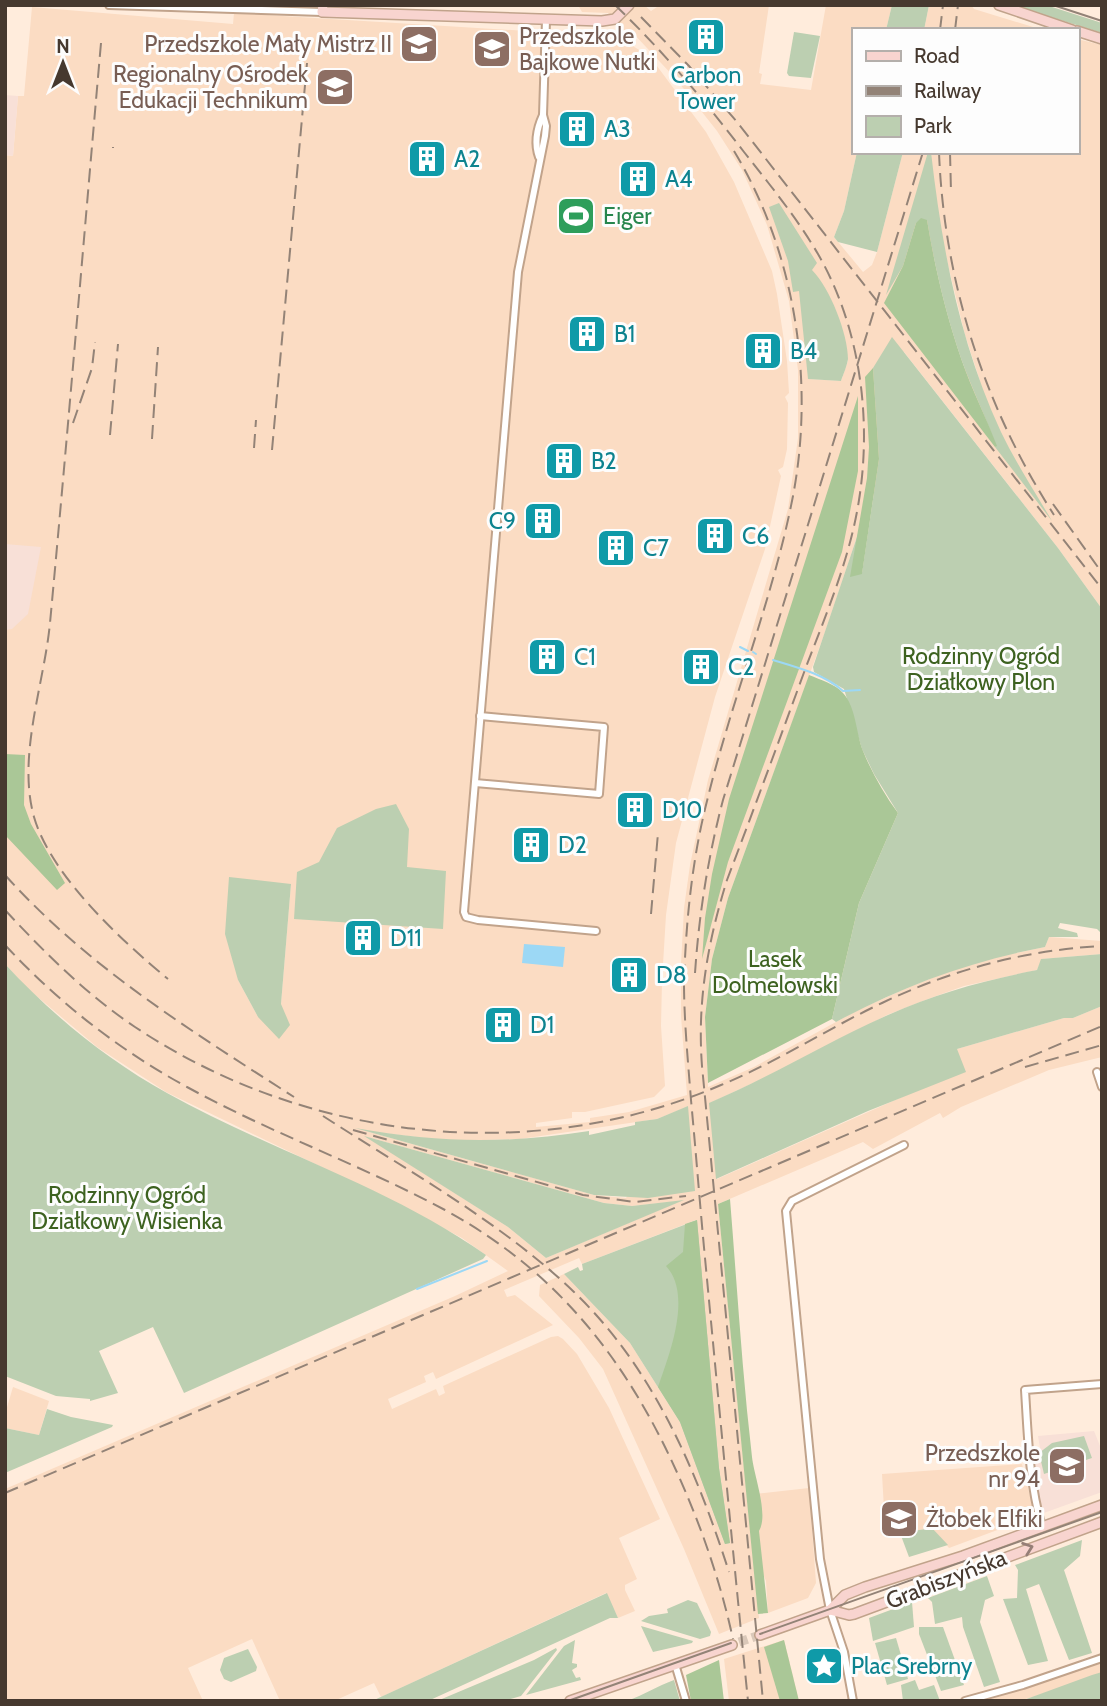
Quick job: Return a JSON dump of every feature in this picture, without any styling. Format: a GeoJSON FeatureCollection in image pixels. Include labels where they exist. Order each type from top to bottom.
{"type":"FeatureCollection","features":[{"type":"Feature","properties":{"kind":"main road"},"geometry":{"type":"LineString","coordinates":[[323,8],[606,21],[615,19],[629,5]]}},
{"type":"Feature","properties":{"kind":"main road"},"geometry":{"type":"LineString","coordinates":[[999,5],[1066,28]]}},
{"type":"Feature","properties":{"kind":"main road"},"geometry":{"type":"LineString","coordinates":[[1079,32],[1102,39]]}},
{"type":"Feature","properties":{"kind":"main road","name":"Grabiszyńska"},"geometry":{"type":"LineString","coordinates":[[760,1635],[830,1611],[845,1595],[1102,1505]]}},
{"type":"Feature","properties":{"kind":"main road","name":"Grabiszyńska"},"geometry":{"type":"LineString","coordinates":[[830,1611],[854,1614],[1102,1522]]}},
{"type":"Feature","properties":{"kind":"main road"},"geometry":{"type":"LineString","coordinates":[[570,1701],[736,1643]]}},
{"type":"Feature","properties":{"kind":"street"},"geometry":{"type":"LineString","coordinates":[[109,5],[323,8]]}},
{"type":"Feature","properties":{"kind":"street"},"geometry":{"type":"LineString","coordinates":[[546,20],[542,115],[537,142],[539,157],[518,272],[464,906],[467,917],[478,920],[596,930]]}},
{"type":"Feature","properties":{"kind":"street"},"geometry":{"type":"LineString","coordinates":[[475,783],[599,794],[602,762],[604,727],[480,716]]}},
{"type":"Feature","properties":{"kind":"street"},"geometry":{"type":"LineString","coordinates":[[1097,1072],[1102,1087]]}},
{"type":"Feature","properties":{"kind":"street"},"geometry":{"type":"LineString","coordinates":[[853,1701],[844,1654],[830,1611],[819,1547],[786,1209],[792,1201],[904,1145]]}},
{"type":"Feature","properties":{"kind":"street"},"geometry":{"type":"LineString","coordinates":[[1042,1527],[1032,1488],[1028,1456],[1025,1390],[1102,1384]]}},
{"type":"Feature","properties":{"kind":"street"},"geometry":{"type":"LineString","coordinates":[[965,1701],[1023,1685],[1102,1658]]}},
{"type":"Feature","properties":{"kind":"street"},"geometry":{"type":"LineString","coordinates":[[675,1664],[685,1701]]}},
{"type":"Feature","properties":{"kind":"shaded area"},"geometry":{"type":"Polygon","coordinates":[[[578,5],[644,5],[651,11],[660,5],[769,5],[759,73],[762,74],[760,84],[811,90],[826,5],[892,5],[886,28],[852,28],[852,154],[857,154],[844,211],[834,237],[863,272],[872,265],[877,252],[902,154],[1079,154],[1079,39],[1102,45],[1102,609],[1058,548],[904,352],[875,491],[728,898],[712,959],[705,1017],[708,1087],[754,1067],[856,1011],[909,987],[955,969],[1045,947],[1049,937],[1102,941],[1102,954],[1042,959],[1037,970],[964,986],[928,999],[887,1015],[788,1067],[710,1103],[717,1179],[911,1093],[957,1049],[1064,1018],[1073,1018],[1102,1006],[1102,1057],[1049,1070],[961,1107],[943,1118],[940,1113],[873,1149],[863,1142],[718,1204],[759,1618],[719,1634],[603,1369],[579,1338],[539,1296],[540,1285],[564,1274],[630,1343],[680,1422],[725,1544],[730,1543],[719,1468],[696,1220],[582,1264],[579,1258],[504,1290],[507,1297],[515,1295],[553,1325],[436,1379],[433,1372],[424,1376],[426,1382],[388,1399],[392,1409],[436,1389],[439,1396],[445,1393],[443,1386],[551,1337],[558,1336],[563,1339],[577,1354],[609,1408],[660,1519],[619,1538],[637,1579],[625,1585],[635,1611],[618,1618],[606,1593],[381,1697],[374,1683],[334,1701],[280,1701],[252,1639],[188,1668],[203,1701],[5,1701],[5,1489],[508,1271],[462,1238],[396,1203],[166,1092],[97,1047],[27,988],[5,964],[5,155],[13,156],[18,96],[24,96],[32,7],[233,24],[234,13],[559,33],[563,30],[611,32],[647,55],[657,66],[706,132],[734,182],[772,271],[777,294],[787,361],[787,449],[783,467],[778,470],[781,476],[765,549],[715,697],[676,843],[666,915],[662,981],[661,1026],[665,1086],[654,1097],[585,1112],[572,1112],[572,1118],[536,1123],[536,1127],[590,1122],[590,1118],[629,1112],[687,1095],[681,1016],[681,964],[690,865],[708,780],[788,509],[798,438],[798,370],[789,301],[767,225],[742,170],[717,131],[676,79],[632,32],[628,36],[608,13],[582,12],[578,5]],[[943,244],[893,309],[980,381],[965,335],[943,244]],[[834,308],[809,379],[841,381],[848,361],[834,308]],[[291,884],[238,980],[258,1017],[281,1004],[291,884]],[[687,1107],[657,1119],[520,1139],[450,1141],[366,1131],[594,1195],[626,1198],[687,1107]],[[367,1137],[508,1227],[546,1258],[680,1201],[632,1206],[604,1203],[367,1137]]]}},
{"type":"Feature","properties":{"kind":"shaded area"},"geometry":{"type":"Polygon","coordinates":[[[929,5],[971,5],[974,9],[1036,28],[924,28],[929,5]]]}},
{"type":"Feature","properties":{"kind":"shaded area"},"geometry":{"type":"Polygon","coordinates":[[[5,95],[18,96],[13,156],[5,155],[5,95]]]}},
{"type":"Feature","properties":{"kind":"shaded area"},"geometry":{"type":"Polygon","coordinates":[[[5,544],[41,547],[28,614],[12,629],[5,630],[5,544]]]}},
{"type":"Feature","properties":{"kind":"shaded area"},"geometry":{"type":"Polygon","coordinates":[[[13,1387],[49,1401],[39,1435],[5,1428],[5,1414],[13,1387]]]}},
{"type":"Feature","properties":{"kind":"shaded area","name":"Przedszkole nr 94"},"geometry":{"type":"Polygon","coordinates":[[[1094,1431],[1102,1451],[1102,1492],[1041,1514],[1031,1452],[1040,1448],[1038,1436],[1094,1431]]]}},
{"type":"Feature","properties":{"kind":"shaded area"},"geometry":{"type":"Polygon","coordinates":[[[1022,1464],[1035,1516],[949,1548],[932,1528],[900,1533],[898,1523],[885,1526],[882,1474],[1022,1464]]]}},
{"type":"Feature","properties":{"kind":"shaded area"},"geometry":{"type":"Polygon","coordinates":[[[809,1488],[816,1583],[808,1598],[768,1613],[754,1494],[809,1488]]]}},
{"type":"Feature","properties":{"kind":"shaded area"},"geometry":{"type":"Polygon","coordinates":[[[784,1640],[799,1701],[729,1701],[724,1659],[784,1640]]]}},
{"type":"Feature","properties":{"kind":"shaded area"},"geometry":{"type":"Polygon","coordinates":[[[1102,1663],[1102,1673],[1033,1697],[1018,1701],[985,1701],[1102,1663]]]}},
{"type":"Feature","properties":{"kind":"green space"},"geometry":{"type":"Polygon","coordinates":[[[892,5],[929,5],[924,28],[886,28],[892,5]]]}},
{"type":"Feature","properties":{"kind":"green space"},"geometry":{"type":"Polygon","coordinates":[[[1012,5],[1046,5],[1102,23],[1102,33],[1012,5]]]}},
{"type":"Feature","properties":{"kind":"green space"},"geometry":{"type":"Polygon","coordinates":[[[794,32],[820,36],[811,78],[789,76],[787,73],[794,32]]]}},
{"type":"Feature","properties":{"kind":"green space"},"geometry":{"type":"Polygon","coordinates":[[[857,154],[902,154],[877,252],[838,242],[834,237],[844,211],[857,154]]]}},
{"type":"Feature","properties":{"kind":"green space"},"geometry":{"type":"Polygon","coordinates":[[[927,154],[931,154],[947,260],[974,365],[1001,432],[1052,521],[995,447],[951,326],[937,274],[927,220],[916,223],[903,266],[886,295],[927,154]]]}},
{"type":"Feature","properties":{"kind":"green space"},"geometry":{"type":"Polygon","coordinates":[[[779,203],[817,263],[812,270],[831,299],[841,325],[848,359],[841,381],[808,379],[799,291],[793,292],[788,261],[769,207],[779,203]]]}},
{"type":"Feature","properties":{"kind":"green space"},"geometry":{"type":"Polygon","coordinates":[[[921,218],[927,220],[956,344],[997,446],[995,447],[884,303],[903,266],[916,223],[921,218]]]}},
{"type":"Feature","properties":{"kind":"green space","name":"Rodzinny Ogród Działkowy Plon"},"geometry":{"type":"Polygon","coordinates":[[[892,337],[1058,548],[1102,609],[1102,934],[1097,929],[1060,923],[1058,928],[1077,933],[1078,937],[1049,937],[1045,947],[937,976],[836,1022],[832,1019],[859,903],[898,813],[862,749],[844,689],[814,672],[813,667],[860,528],[851,576],[862,573],[879,459],[873,368],[892,337]]]}},
{"type":"Feature","properties":{"kind":"green space"},"geometry":{"type":"Polygon","coordinates":[[[873,368],[879,459],[862,574],[850,577],[867,478],[869,447],[865,377],[873,368]]]}},
{"type":"Feature","properties":{"kind":"green space"},"geometry":{"type":"Polygon","coordinates":[[[858,396],[858,471],[842,552],[728,862],[702,959],[712,874],[729,799],[858,396]]]}},
{"type":"Feature","properties":{"kind":"green space","name":"Lasek Dolmelowski"},"geometry":{"type":"Polygon","coordinates":[[[809,675],[836,687],[847,699],[867,759],[898,813],[859,903],[832,1019],[708,1083],[705,1017],[712,959],[728,898],[809,675]]]}},
{"type":"Feature","properties":{"kind":"green space"},"geometry":{"type":"Polygon","coordinates":[[[5,754],[25,755],[24,805],[31,824],[65,883],[57,890],[5,835],[5,754]]]}},
{"type":"Feature","properties":{"kind":"green space"},"geometry":{"type":"Polygon","coordinates":[[[396,804],[409,829],[407,867],[446,871],[443,929],[294,919],[297,872],[319,862],[337,828],[376,809],[396,804]]]}},
{"type":"Feature","properties":{"kind":"green space"},"geometry":{"type":"Polygon","coordinates":[[[229,877],[291,884],[281,1004],[290,1025],[279,1039],[258,1017],[238,980],[225,934],[229,877]]]}},
{"type":"Feature","properties":{"kind":"green space"},"geometry":{"type":"Polygon","coordinates":[[[1102,954],[1102,1006],[1073,1018],[1064,1018],[957,1049],[966,1072],[868,1111],[716,1179],[709,1103],[865,1025],[924,1000],[1037,970],[1041,959],[1102,954]]]}},
{"type":"Feature","properties":{"kind":"green space","name":"Rodzinny Ogród Działkowy Wisienka"},"geometry":{"type":"Polygon","coordinates":[[[5,964],[41,1001],[81,1035],[145,1080],[207,1114],[409,1209],[486,1255],[483,1259],[184,1393],[153,1327],[99,1351],[118,1393],[90,1401],[56,1396],[5,1376],[5,964]]]}},
{"type":"Feature","properties":{"kind":"green space"},"geometry":{"type":"Polygon","coordinates":[[[688,1106],[695,1191],[648,1198],[594,1195],[355,1128],[415,1137],[472,1140],[529,1138],[589,1131],[589,1135],[635,1125],[635,1122],[657,1119],[688,1106]]]}},
{"type":"Feature","properties":{"kind":"green space"},"geometry":{"type":"Polygon","coordinates":[[[364,1136],[604,1203],[632,1206],[684,1200],[546,1258],[508,1227],[364,1136]]]}},
{"type":"Feature","properties":{"kind":"green space"},"geometry":{"type":"Polygon","coordinates":[[[730,1199],[748,1425],[762,1515],[759,1531],[768,1613],[758,1614],[718,1204],[730,1199]]]}},
{"type":"Feature","properties":{"kind":"green space"},"geometry":{"type":"Polygon","coordinates":[[[697,1220],[719,1468],[730,1543],[725,1544],[680,1422],[630,1343],[564,1274],[578,1267],[580,1271],[583,1270],[582,1264],[697,1220]]]}},
{"type":"Feature","properties":{"kind":"green space"},"geometry":{"type":"Polygon","coordinates":[[[697,1220],[719,1468],[730,1543],[725,1544],[680,1422],[658,1387],[672,1342],[678,1309],[674,1278],[666,1266],[683,1252],[685,1224],[697,1220]]]}},
{"type":"Feature","properties":{"kind":"green space"},"geometry":{"type":"Polygon","coordinates":[[[47,1409],[71,1417],[113,1425],[5,1473],[5,1428],[39,1435],[47,1409]]]}},
{"type":"Feature","properties":{"kind":"green space"},"geometry":{"type":"Polygon","coordinates":[[[1084,1436],[1092,1458],[1044,1474],[1039,1453],[1052,1443],[1084,1436]]]}},
{"type":"Feature","properties":{"kind":"green space"},"geometry":{"type":"Polygon","coordinates":[[[932,1528],[948,1545],[909,1557],[900,1533],[932,1528]]]}},
{"type":"Feature","properties":{"kind":"green space"},"geometry":{"type":"Polygon","coordinates":[[[1082,1540],[1080,1556],[1064,1570],[1092,1653],[1069,1660],[1039,1584],[1026,1589],[1048,1661],[1028,1665],[1003,1599],[1017,1598],[1018,1570],[1015,1565],[1082,1540]]]}},
{"type":"Feature","properties":{"kind":"green space"},"geometry":{"type":"Polygon","coordinates":[[[987,1576],[994,1596],[985,1600],[980,1622],[1000,1682],[984,1687],[962,1617],[935,1624],[932,1602],[928,1598],[987,1576]]]}},
{"type":"Feature","properties":{"kind":"green space"},"geometry":{"type":"Polygon","coordinates":[[[607,1593],[618,1618],[610,1618],[428,1701],[372,1701],[607,1593]]]}},
{"type":"Feature","properties":{"kind":"green space"},"geometry":{"type":"Polygon","coordinates":[[[688,1600],[697,1603],[711,1632],[710,1636],[700,1639],[641,1621],[649,1616],[668,1613],[667,1609],[688,1600]]]}},
{"type":"Feature","properties":{"kind":"green space"},"geometry":{"type":"Polygon","coordinates":[[[912,1602],[914,1627],[873,1641],[869,1618],[912,1602]]]}},
{"type":"Feature","properties":{"kind":"green space"},"geometry":{"type":"Polygon","coordinates":[[[641,1626],[693,1641],[653,1652],[641,1626]]]}},
{"type":"Feature","properties":{"kind":"green space"},"geometry":{"type":"Polygon","coordinates":[[[919,1627],[943,1627],[964,1685],[941,1691],[919,1634],[919,1627]]]}},
{"type":"Feature","properties":{"kind":"green space"},"geometry":{"type":"Polygon","coordinates":[[[896,1638],[908,1679],[887,1685],[875,1643],[896,1638]]]}},
{"type":"Feature","properties":{"kind":"green space"},"geometry":{"type":"Polygon","coordinates":[[[575,1640],[572,1663],[577,1664],[577,1667],[572,1670],[576,1678],[580,1677],[581,1680],[526,1695],[564,1646],[575,1640]]]}},
{"type":"Feature","properties":{"kind":"green space"},"geometry":{"type":"Polygon","coordinates":[[[784,1640],[799,1701],[780,1701],[764,1647],[784,1640]]]}},
{"type":"Feature","properties":{"kind":"green space"},"geometry":{"type":"Polygon","coordinates":[[[556,1648],[521,1696],[504,1701],[437,1701],[534,1660],[556,1648]]]}},
{"type":"Feature","properties":{"kind":"green space"},"geometry":{"type":"Polygon","coordinates":[[[248,1649],[257,1667],[256,1671],[231,1682],[224,1679],[220,1670],[224,1658],[248,1649]]]}},
{"type":"Feature","properties":{"kind":"green space"},"geometry":{"type":"Polygon","coordinates":[[[719,1660],[724,1701],[691,1701],[686,1675],[719,1660]]]}},
{"type":"Feature","properties":{"kind":"green space"},"geometry":{"type":"Polygon","coordinates":[[[1102,1672],[1102,1701],[1021,1701],[1092,1675],[1102,1672]]]}},
{"type":"Feature","properties":{"kind":"green space"},"geometry":{"type":"Polygon","coordinates":[[[674,1680],[680,1701],[627,1701],[662,1685],[674,1680]]]}},
{"type":"Feature","properties":{"kind":"green space"},"geometry":{"type":"Polygon","coordinates":[[[915,1680],[919,1690],[934,1685],[940,1701],[903,1701],[901,1685],[915,1680]]]}},
{"type":"Feature","properties":{"kind":"water"},"geometry":{"type":"Polygon","coordinates":[[[524,944],[565,947],[563,967],[522,963],[524,944]]]}},
{"type":"Feature","properties":{"kind":"waterway"},"geometry":{"type":"LineString","coordinates":[[740,647],[748,651]]}},
{"type":"Feature","properties":{"kind":"waterway"},"geometry":{"type":"LineString","coordinates":[[773,660],[819,676],[843,691],[860,690]]}},
{"type":"Feature","properties":{"kind":"waterway"},"geometry":{"type":"LineString","coordinates":[[417,1289],[487,1261]]}},
{"type":"Feature","properties":{"kind":"tunnel"},"geometry":{"type":"LineString","coordinates":[[739,1642],[760,1635]]}},
{"type":"Feature","properties":{"kind":"tram line"},"geometry":{"type":"LineString","coordinates":[[1053,5],[1102,21]]}},
{"type":"Feature","properties":{"kind":"tram line"},"geometry":{"type":"LineString","coordinates":[[760,1634],[1102,1512]]}},
{"type":"Feature","properties":{"kind":"tram line"},"geometry":{"type":"LineString","coordinates":[[568,1701],[731,1643]]}},
{"type":"Feature","properties":{"kind":"railway"},"geometry":{"type":"LineString","coordinates":[[615,5],[698,95],[773,189],[810,241],[832,282],[844,312],[853,342],[863,405],[863,469],[850,543],[830,605],[727,880],[709,949],[701,1018],[702,1066],[763,1701]]}},
{"type":"Feature","properties":{"kind":"railway"},"geometry":{"type":"LineString","coordinates":[[940,28],[943,5]]}},
{"type":"Feature","properties":{"kind":"railway"},"geometry":{"type":"LineString","coordinates":[[955,28],[958,5]]}},
{"type":"Feature","properties":{"kind":"railway"},"geometry":{"type":"LineString","coordinates":[[641,17],[689,66],[737,122],[1102,589]]}},
{"type":"Feature","properties":{"kind":"railway"},"geometry":{"type":"LineString","coordinates":[[101,43],[50,623],[33,720],[28,770],[34,817],[56,862],[110,927],[168,979]]}},
{"type":"Feature","properties":{"kind":"railway"},"geometry":{"type":"LineString","coordinates":[[272,450],[307,63]]}},
{"type":"Feature","properties":{"kind":"railway"},"geometry":{"type":"LineString","coordinates":[[734,151],[755,190],[772,231],[785,274],[795,318],[802,407],[799,452],[785,534],[728,724],[697,846],[688,913],[684,982],[691,1100],[748,1701]]}},
{"type":"Feature","properties":{"kind":"railway"},"geometry":{"type":"LineString","coordinates":[[695,973],[705,886],[723,800],[922,154]]}},
{"type":"Feature","properties":{"kind":"railway"},"geometry":{"type":"LineString","coordinates":[[939,154],[949,248],[972,341],[1007,431],[1054,515]]}},
{"type":"Feature","properties":{"kind":"railway"},"geometry":{"type":"LineString","coordinates":[[950,154],[951,192]]}},
{"type":"Feature","properties":{"kind":"railway"},"geometry":{"type":"LineString","coordinates":[[73,423],[92,368],[95,342]]}},
{"type":"Feature","properties":{"kind":"railway"},"geometry":{"type":"LineString","coordinates":[[110,435],[118,344]]}},
{"type":"Feature","properties":{"kind":"railway"},"geometry":{"type":"LineString","coordinates":[[152,439],[158,347]]}},
{"type":"Feature","properties":{"kind":"railway"},"geometry":{"type":"LineString","coordinates":[[254,448],[256,420]]}},
{"type":"Feature","properties":{"kind":"railway"},"geometry":{"type":"LineString","coordinates":[[1053,504],[1100,570]]}},
{"type":"Feature","properties":{"kind":"railway"},"geometry":{"type":"LineString","coordinates":[[651,914],[658,833]]}},
{"type":"Feature","properties":{"kind":"railway"},"geometry":{"type":"LineString","coordinates":[[5,875],[71,940],[142,996],[294,1097]]}},
{"type":"Feature","properties":{"kind":"railway"},"geometry":{"type":"LineString","coordinates":[[5,910],[51,957],[100,1001],[135,1027],[201,1066],[272,1096],[345,1117],[421,1130],[497,1133],[573,1127],[648,1111],[742,1076],[862,1013],[935,981],[1017,957],[1102,946]]}},
{"type":"Feature","properties":{"kind":"railway"},"geometry":{"type":"LineString","coordinates":[[5,945],[46,986],[90,1024],[162,1073],[219,1104],[445,1210],[526,1264],[560,1296],[591,1330],[618,1367],[666,1448],[707,1547],[733,1639]]}},
{"type":"Feature","properties":{"kind":"railway"},"geometry":{"type":"LineString","coordinates":[[5,1493],[1102,1026]]}},
{"type":"Feature","properties":{"kind":"railway"},"geometry":{"type":"LineString","coordinates":[[1025,1067],[1102,1045]]}},
{"type":"Feature","properties":{"kind":"railway"},"geometry":{"type":"LineString","coordinates":[[323,1116],[485,1220],[546,1267],[602,1322],[627,1353],[669,1422],[702,1495],[729,1572]]}},
{"type":"Feature","properties":{"kind":"railway"},"geometry":{"type":"LineString","coordinates":[[353,1130],[583,1195],[635,1202],[686,1196]]}},
{"type":"Feature","properties":{"kind":"place","name":"Carbon Tower"},"geometry":{"type":"Point","coordinates":[706,37]}},
{"type":"Feature","properties":{"kind":"place","name":"Przedszkole Mały Mistrz II"},"geometry":{"type":"Point","coordinates":[419,44]}},
{"type":"Feature","properties":{"kind":"place","name":"Przedszkole Bajkowe Nutki"},"geometry":{"type":"Point","coordinates":[492,49]}},
{"type":"Feature","properties":{"kind":"place","name":"Regionalny Ośrodek Edukacji Technikum"},"geometry":{"type":"Point","coordinates":[335,87]}},
{"type":"Feature","properties":{"kind":"place","name":"A3"},"geometry":{"type":"Point","coordinates":[577,129]}},
{"type":"Feature","properties":{"kind":"place","name":"A2"},"geometry":{"type":"Point","coordinates":[427,159]}},
{"type":"Feature","properties":{"kind":"place","name":"A4"},"geometry":{"type":"Point","coordinates":[638,179]}},
{"type":"Feature","properties":{"kind":"place","name":"Eiger"},"geometry":{"type":"Point","coordinates":[576,216]}},
{"type":"Feature","properties":{"kind":"place","name":"B1"},"geometry":{"type":"Point","coordinates":[587,334]}},
{"type":"Feature","properties":{"kind":"place","name":"B4"},"geometry":{"type":"Point","coordinates":[763,351]}},
{"type":"Feature","properties":{"kind":"place","name":"B2"},"geometry":{"type":"Point","coordinates":[564,461]}},
{"type":"Feature","properties":{"kind":"place","name":"C9"},"geometry":{"type":"Point","coordinates":[543,521]}},
{"type":"Feature","properties":{"kind":"place","name":"C6"},"geometry":{"type":"Point","coordinates":[715,536]}},
{"type":"Feature","properties":{"kind":"place","name":"C7"},"geometry":{"type":"Point","coordinates":[616,548]}},
{"type":"Feature","properties":{"kind":"place","name":"C1"},"geometry":{"type":"Point","coordinates":[547,657]}},
{"type":"Feature","properties":{"kind":"place","name":"C2"},"geometry":{"type":"Point","coordinates":[701,667]}},
{"type":"Feature","properties":{"kind":"place","name":"D10"},"geometry":{"type":"Point","coordinates":[635,810]}},
{"type":"Feature","properties":{"kind":"place","name":"D2"},"geometry":{"type":"Point","coordinates":[531,845]}},
{"type":"Feature","properties":{"kind":"place","name":"D11"},"geometry":{"type":"Point","coordinates":[363,938]}},
{"type":"Feature","properties":{"kind":"place","name":"D8"},"geometry":{"type":"Point","coordinates":[629,975]}},
{"type":"Feature","properties":{"kind":"place","name":"D1"},"geometry":{"type":"Point","coordinates":[503,1025]}},
{"type":"Feature","properties":{"kind":"place","name":"Przedszkole nr 94"},"geometry":{"type":"Point","coordinates":[1067,1466]}},
{"type":"Feature","properties":{"kind":"place","name":"Żłobek Elfiki"},"geometry":{"type":"Point","coordinates":[899,1519]}},
{"type":"Feature","properties":{"kind":"place","name":"Plac Srebrny"},"geometry":{"type":"Point","coordinates":[824,1666]}}]}
